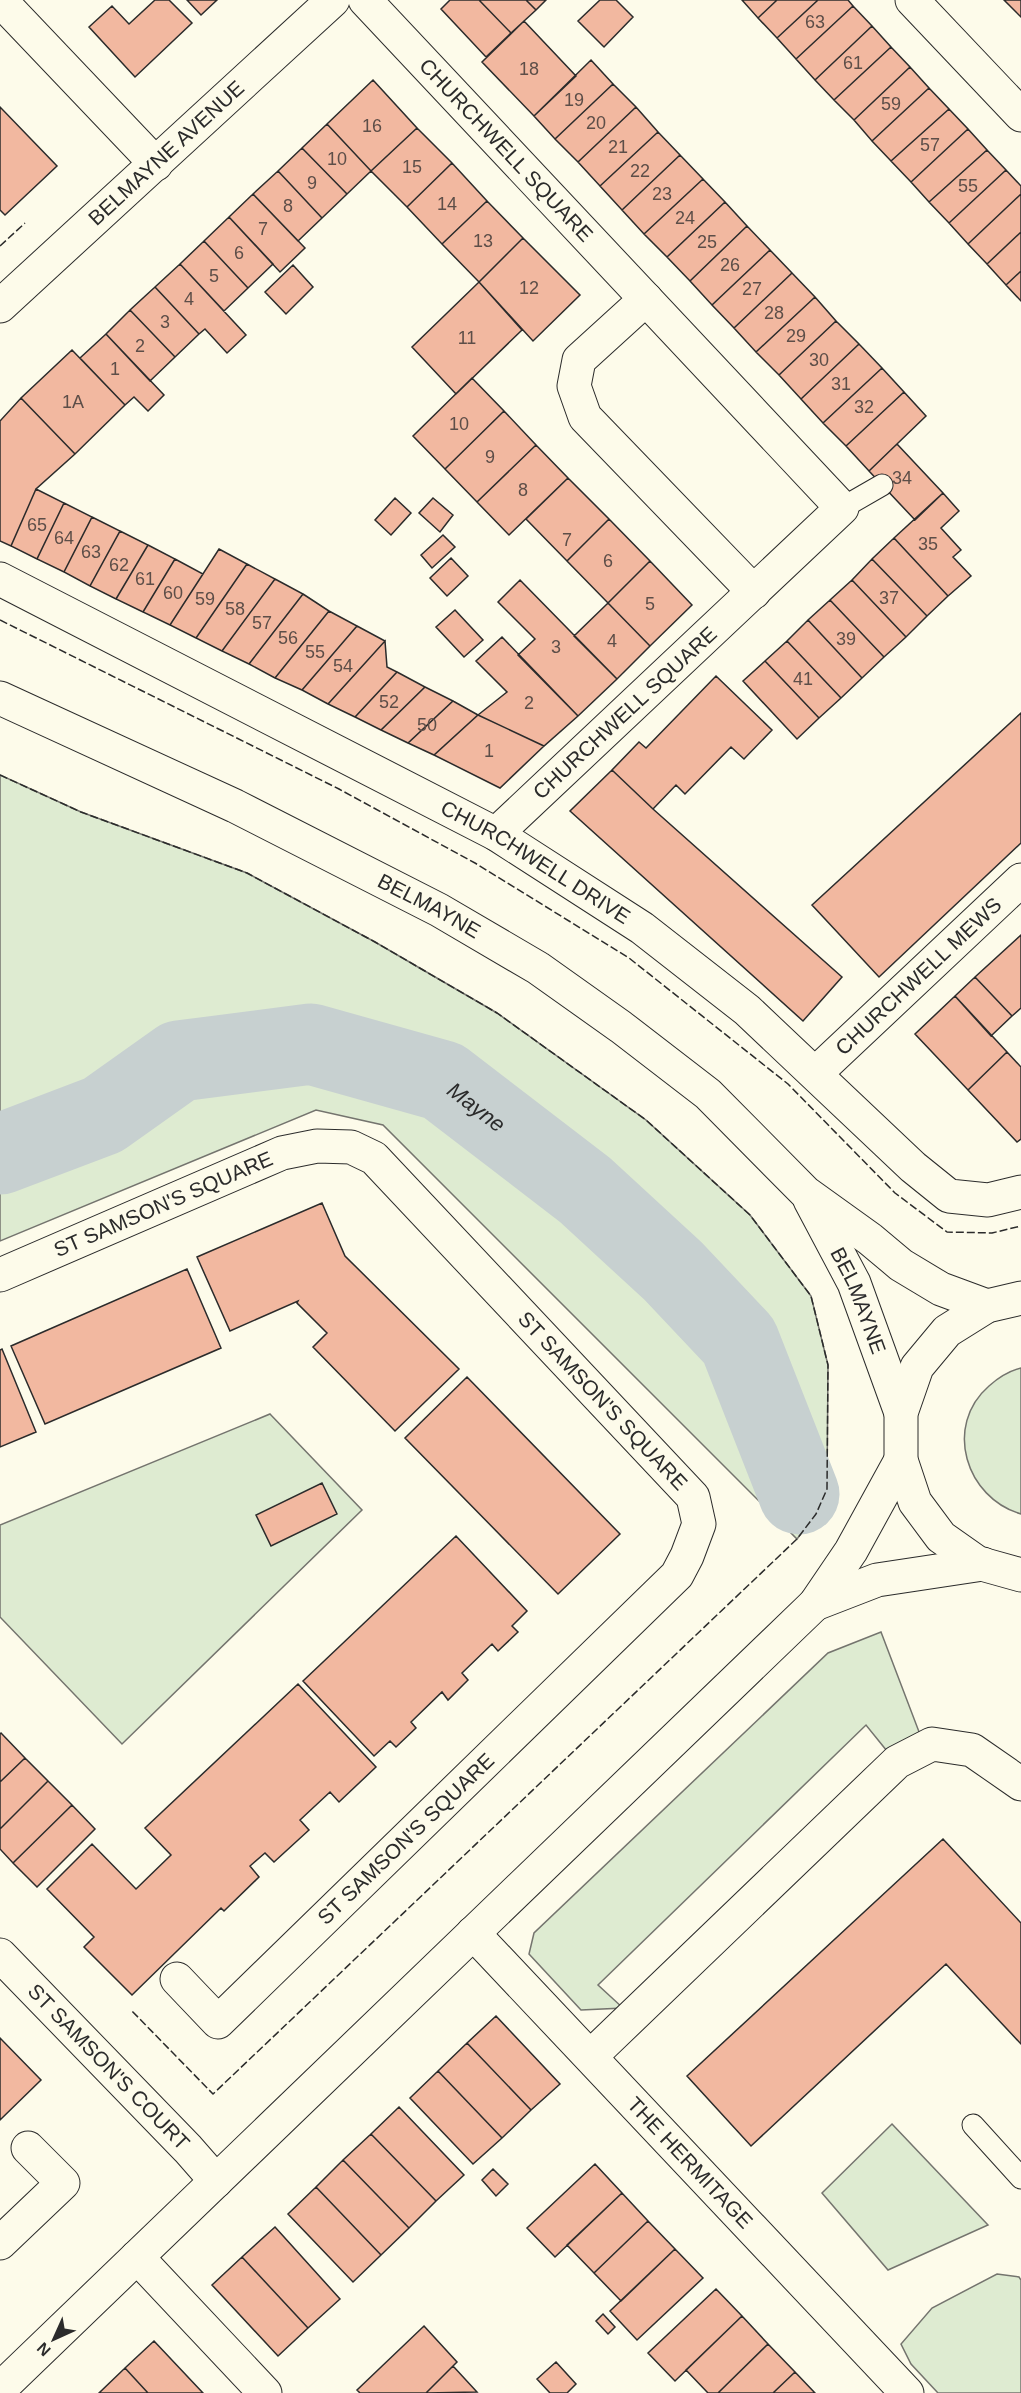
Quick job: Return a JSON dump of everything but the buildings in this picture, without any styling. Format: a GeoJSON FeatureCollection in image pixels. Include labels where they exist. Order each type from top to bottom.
{"type":"FeatureCollection","features":[{"type":"Feature","properties":{"kind":"street"},"geometry":{"type":"LineString","coordinates":[[0,0],[156,164]]}},
{"type":"Feature","properties":{"kind":"street","name":"BELMAYNE AVENUE"},"geometry":{"type":"LineString","coordinates":[[0,306],[333,0]]}},
{"type":"Feature","properties":{"kind":"street","name":"CHURCHWELL SQUARE"},"geometry":{"type":"LineString","coordinates":[[365,0],[842,508],[496,834]]}},
{"type":"Feature","properties":{"kind":"street"},"geometry":{"type":"LineString","coordinates":[[912,0],[1021,115]]}},
{"type":"Feature","properties":{"kind":"street"},"geometry":{"type":"LineString","coordinates":[[646,299],[579,360],[574,386],[585,417],[754,592]]}},
{"type":"Feature","properties":{"kind":"street","name":"CHURCHWELL DRIVE"},"geometry":{"type":"LineString","coordinates":[[0,579],[496,834],[642,928],[747,1010],[913,1167],[949,1196],[988,1200],[1021,1192]]}},
{"type":"Feature","properties":{"kind":"street","name":"BELMAYNE"},"geometry":{"type":"LineString","coordinates":[[0,698],[235,806],[439,910],[538,968],[621,1027],[708,1094],[806,1193],[870,1239],[901,1266],[940,1289],[987,1306]]}},
{"type":"Feature","properties":{"kind":"street","name":"CHURCHWELL MEWS"},"geometry":{"type":"LineString","coordinates":[[816,1073],[1021,880]]}},
{"type":"Feature","properties":{"kind":"street","name":"ST SAMSON'S SQUARE"},"geometry":{"type":"LineString","coordinates":[[0,1275],[282,1154],[317,1146],[351,1146],[374,1158],[693,1497],[699,1524],[677,1575],[218,2022],[177,1979]]}},
{"type":"Feature","properties":{"kind":"street","name":"BELMAYNE"},"geometry":{"type":"LineString","coordinates":[[806,1193],[854,1283],[901,1413]]}},
{"type":"Feature","properties":{"kind":"street","name":"BELMAYNE"},"geometry":{"type":"LineString","coordinates":[[1021,1298],[987,1306],[947,1331],[917,1367],[901,1413],[901,1460],[915,1502],[941,1537],[978,1563],[1021,1575]]}},
{"type":"Feature","properties":{"kind":"street"},"geometry":{"type":"LineString","coordinates":[[0,2389],[815,1604],[851,1551],[901,1460]]}},
{"type":"Feature","properties":{"kind":"street"},"geometry":{"type":"LineString","coordinates":[[815,1604],[878,1580],[983,1564]]}},
{"type":"Feature","properties":{"kind":"street"},"geometry":{"type":"LineString","coordinates":[[591,2056],[897,1762],[932,1744],[972,1750],[1021,1784]]}},
{"type":"Feature","properties":{"kind":"street","name":"THE HERMITAGE"},"geometry":{"type":"LineString","coordinates":[[473,1933],[907,2393]]}},
{"type":"Feature","properties":{"kind":"street","name":"ST SAMSON'S COURT"},"geometry":{"type":"LineString","coordinates":[[0,1955],[188,2149],[216,2181]]}},
{"type":"Feature","properties":{"kind":"street"},"geometry":{"type":"LineString","coordinates":[[0,2243],[63,2183],[28,2148]]}},
{"type":"Feature","properties":{"kind":"street"},"geometry":{"type":"LineString","coordinates":[[137,2257],[265,2393]]}},
{"type":"Feature","properties":{"kind":"lane"},"geometry":{"type":"LineString","coordinates":[[842,508],[882,485]]}},
{"type":"Feature","properties":{"kind":"lane"},"geometry":{"type":"LineString","coordinates":[[973,2125],[1021,2178]]}},
{"type":"Feature","properties":{"kind":"green space"},"geometry":{"type":"Polygon","coordinates":[[[0,775],[81,812],[247,873],[375,942],[497,1013],[646,1120],[750,1215],[811,1296],[828,1365],[827,1489],[816,1514],[797,1539],[383,1125],[316,1110],[0,1241],[0,775]]]}},
{"type":"Feature","properties":{"kind":"green space"},"geometry":{"type":"Polygon","coordinates":[[[1021,1368],[1021,1514],[1002,1506],[986,1493],[967,1459],[964,1440],[967,1421],[975,1402],[996,1380],[1021,1368]]]}},
{"type":"Feature","properties":{"kind":"green space"},"geometry":{"type":"Polygon","coordinates":[[[270,1414],[362,1510],[122,1744],[0,1617],[0,1525],[270,1414]]]}},
{"type":"Feature","properties":{"kind":"green space"},"geometry":{"type":"Polygon","coordinates":[[[881,1632],[921,1737],[887,1751],[866,1725],[598,1985],[623,2008],[581,2010],[529,1954],[534,1933],[828,1653],[881,1632]]]}},
{"type":"Feature","properties":{"kind":"green space"},"geometry":{"type":"Polygon","coordinates":[[[892,2124],[988,2225],[888,2270],[822,2193],[892,2124]]]}},
{"type":"Feature","properties":{"kind":"green space"},"geometry":{"type":"Polygon","coordinates":[[[997,2274],[1019,2277],[1021,2280],[1021,2393],[938,2393],[911,2364],[901,2344],[932,2308],[997,2274]]]}},
{"type":"Feature","properties":{"kind":"waterway","name":"Mayne"},"geometry":{"type":"LineString","coordinates":[[0,1154],[103,1115],[179,1061],[311,1044],[443,1081],[585,1190],[673,1271],[739,1341],[799,1494]]}},
{"type":"Feature","properties":{"kind":"fence"},"geometry":{"type":"LineString","coordinates":[[0,246],[25,223]]}},
{"type":"Feature","properties":{"kind":"fence"},"geometry":{"type":"LineString","coordinates":[[0,620],[339,789],[475,863],[629,958],[788,1084],[895,1193],[947,1232],[992,1233],[1021,1226]]}},
{"type":"Feature","properties":{"kind":"fence"},"geometry":{"type":"LineString","coordinates":[[0,775],[81,812],[247,873],[375,942],[497,1013],[646,1120],[750,1215],[811,1296],[828,1365],[827,1489],[816,1514],[797,1539],[213,2094],[132,2011]]}}]}
